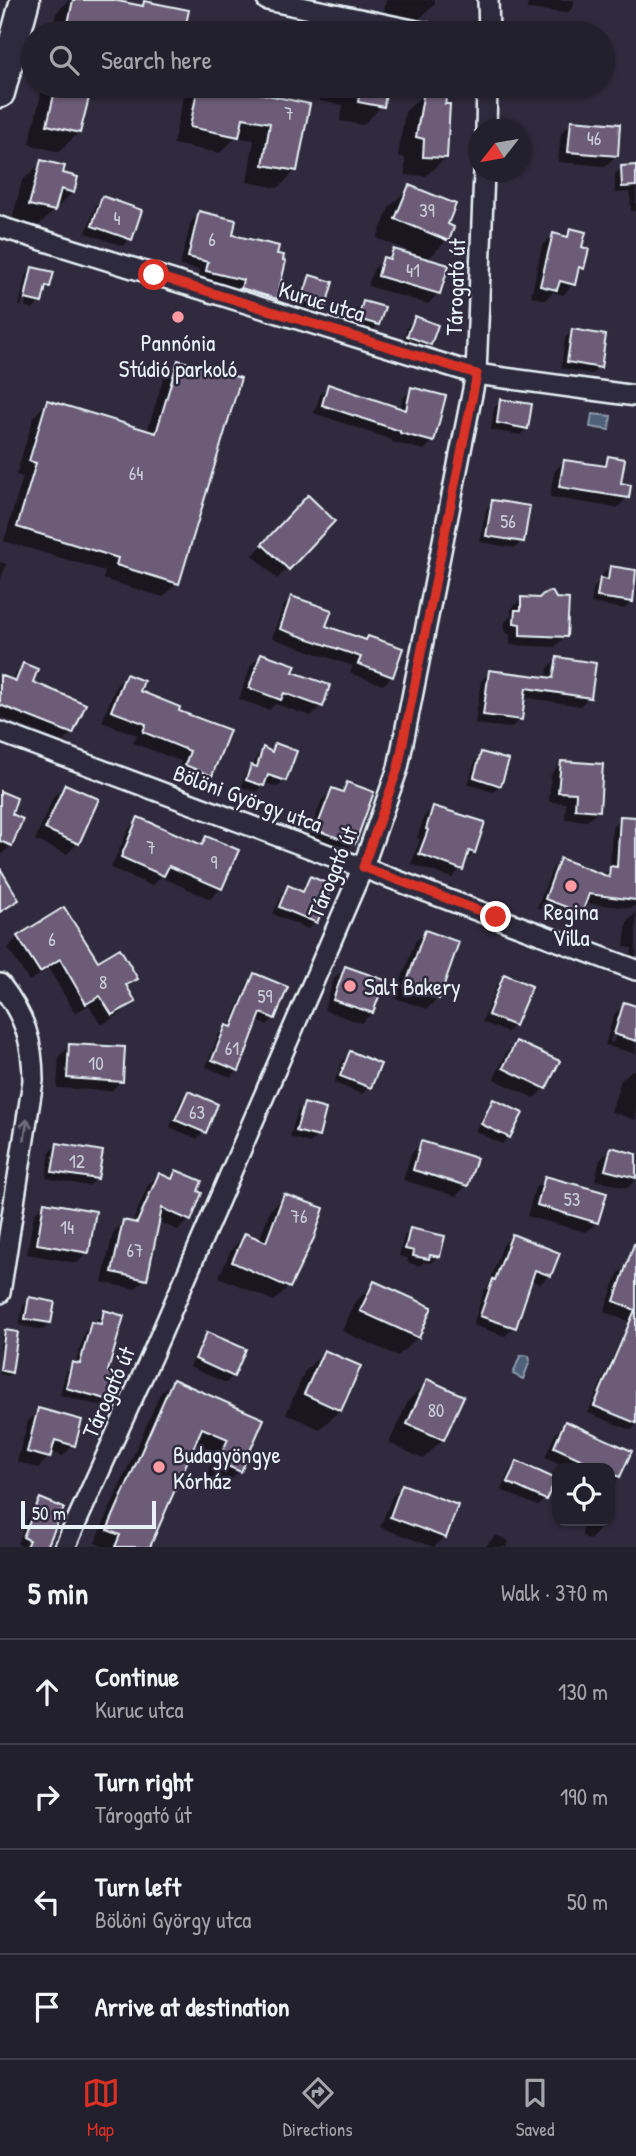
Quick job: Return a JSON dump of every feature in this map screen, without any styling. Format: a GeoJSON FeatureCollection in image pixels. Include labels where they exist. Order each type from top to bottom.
{"type":"FeatureCollection","features":[{"type":"Feature","properties":{"kind":"main road"},"geometry":{"type":"LineString","coordinates":[[0,93],[25,0]]}},
{"type":"Feature","properties":{"kind":"street"},"geometry":{"type":"LineString","coordinates":[[267,0],[369,21]]}},
{"type":"Feature","properties":{"kind":"street"},"geometry":{"type":"LineString","coordinates":[[488,0],[489,21]]}},
{"type":"Feature","properties":{"kind":"street"},"geometry":{"type":"LineString","coordinates":[[486,119],[487,98]]}},
{"type":"Feature","properties":{"kind":"street","name":"Tárogató út"},"geometry":{"type":"LineString","coordinates":[[65,1547],[363,867],[398,768],[477,374],[484,182]]}},
{"type":"Feature","properties":{"kind":"street","name":"Kuruc utca"},"geometry":{"type":"LineString","coordinates":[[0,227],[477,374],[636,396]]}},
{"type":"Feature","properties":{"kind":"street","name":"Bölöni György utca"},"geometry":{"type":"LineString","coordinates":[[0,732],[636,970]]}},
{"type":"Feature","properties":{"kind":"street"},"geometry":{"type":"LineString","coordinates":[[0,984],[20,1014],[29,1034],[33,1081],[0,1293]]}},
{"type":"Feature","properties":{"kind":"water"},"geometry":{"type":"Polygon","coordinates":[[[592,414],[611,416],[609,430],[590,427],[592,414]]]}},
{"type":"Feature","properties":{"kind":"water"},"geometry":{"type":"Polygon","coordinates":[[[520,1356],[529,1356],[530,1361],[523,1379],[513,1374],[520,1356]]]}},
{"type":"Feature","properties":{"kind":"building"},"geometry":{"type":"Polygon","coordinates":[[[73,0],[113,0],[143,6],[144,1],[189,10],[187,21],[69,21],[73,0]]]}},
{"type":"Feature","properties":{"kind":"building"},"geometry":{"type":"Polygon","coordinates":[[[53,98],[89,98],[80,133],[47,125],[53,98]]]}},
{"type":"Feature","properties":{"kind":"building"},"geometry":{"type":"Polygon","coordinates":[[[196,98],[281,98],[310,104],[297,171],[263,165],[270,123],[243,118],[239,137],[190,127],[196,98]]]}},
{"type":"Feature","properties":{"kind":"building"},"geometry":{"type":"Polygon","coordinates":[[[359,98],[385,98],[384,107],[358,102],[359,98]]]}},
{"type":"Feature","properties":{"kind":"building"},"geometry":{"type":"Polygon","coordinates":[[[423,98],[446,98],[445,104],[450,104],[447,158],[423,157],[424,139],[416,137],[423,98]]]}},
{"type":"Feature","properties":{"kind":"building"},"geometry":{"type":"Polygon","coordinates":[[[571,120],[620,124],[618,156],[568,152],[571,120]]]}},
{"type":"Feature","properties":{"kind":"building"},"geometry":{"type":"Polygon","coordinates":[[[41,160],[65,166],[63,173],[78,177],[74,193],[61,189],[55,211],[29,205],[41,160]]]}},
{"type":"Feature","properties":{"kind":"building"},"geometry":{"type":"Polygon","coordinates":[[[636,165],[636,186],[622,187],[621,166],[636,165]]]}},
{"type":"Feature","properties":{"kind":"building"},"geometry":{"type":"Polygon","coordinates":[[[409,185],[456,204],[448,224],[454,227],[449,241],[395,219],[409,185]]]}},
{"type":"Feature","properties":{"kind":"building"},"geometry":{"type":"Polygon","coordinates":[[[102,196],[142,210],[132,240],[92,226],[102,196]]]}},
{"type":"Feature","properties":{"kind":"building"},"geometry":{"type":"Polygon","coordinates":[[[199,211],[236,220],[233,235],[279,246],[277,254],[284,255],[283,260],[286,261],[277,299],[241,288],[243,280],[206,271],[208,262],[188,257],[199,211]]]}},
{"type":"Feature","properties":{"kind":"building"},"geometry":{"type":"Polygon","coordinates":[[[570,228],[586,232],[582,247],[589,249],[584,269],[579,267],[575,285],[560,281],[557,290],[540,286],[553,233],[568,237],[570,228]]]}},
{"type":"Feature","properties":{"kind":"building"},"geometry":{"type":"Polygon","coordinates":[[[393,249],[449,265],[440,294],[378,276],[383,257],[390,259],[393,249]]]}},
{"type":"Feature","properties":{"kind":"building"},"geometry":{"type":"Polygon","coordinates":[[[32,267],[54,272],[50,287],[46,286],[42,303],[25,299],[32,267]]]}},
{"type":"Feature","properties":{"kind":"building"},"geometry":{"type":"Polygon","coordinates":[[[310,275],[333,282],[326,306],[302,299],[310,275]]]}},
{"type":"Feature","properties":{"kind":"building"},"geometry":{"type":"Polygon","coordinates":[[[363,301],[385,307],[379,325],[358,319],[363,301]]]}},
{"type":"Feature","properties":{"kind":"building"},"geometry":{"type":"Polygon","coordinates":[[[415,316],[438,325],[431,345],[407,336],[415,316]]]}},
{"type":"Feature","properties":{"kind":"building"},"geometry":{"type":"Polygon","coordinates":[[[572,329],[606,335],[601,368],[567,362],[572,329]]]}},
{"type":"Feature","properties":{"kind":"building"},"geometry":{"type":"Polygon","coordinates":[[[178,360],[241,378],[179,584],[116,565],[118,558],[17,527],[36,463],[29,461],[47,400],[156,433],[178,360]]]}},
{"type":"Feature","properties":{"kind":"building"},"geometry":{"type":"Polygon","coordinates":[[[328,384],[406,410],[411,387],[446,396],[434,442],[400,433],[322,405],[328,384]]]}},
{"type":"Feature","properties":{"kind":"building"},"geometry":{"type":"Polygon","coordinates":[[[500,399],[532,404],[528,429],[497,423],[500,399]]]}},
{"type":"Feature","properties":{"kind":"building"},"geometry":{"type":"Polygon","coordinates":[[[608,456],[625,459],[621,483],[631,485],[629,498],[559,487],[564,460],[606,466],[608,456]]]}},
{"type":"Feature","properties":{"kind":"building"},"geometry":{"type":"Polygon","coordinates":[[[308,495],[335,521],[289,570],[262,544],[308,495]]]}},
{"type":"Feature","properties":{"kind":"building"},"geometry":{"type":"Polygon","coordinates":[[[492,500],[530,506],[524,542],[486,536],[492,500]]]}},
{"type":"Feature","properties":{"kind":"building"},"geometry":{"type":"Polygon","coordinates":[[[610,566],[636,570],[633,602],[597,597],[600,578],[608,580],[610,566]]]}},
{"type":"Feature","properties":{"kind":"building"},"geometry":{"type":"Polygon","coordinates":[[[552,591],[556,598],[569,599],[567,637],[520,635],[520,624],[514,623],[515,610],[521,610],[521,597],[539,598],[552,591]]]}},
{"type":"Feature","properties":{"kind":"building"},"geometry":{"type":"Polygon","coordinates":[[[291,596],[332,610],[326,626],[366,640],[368,636],[403,648],[393,677],[358,664],[361,657],[280,629],[291,596]]]}},
{"type":"Feature","properties":{"kind":"building"},"geometry":{"type":"Polygon","coordinates":[[[261,653],[296,665],[293,672],[330,685],[323,707],[284,693],[281,700],[249,688],[261,653]]]}},
{"type":"Feature","properties":{"kind":"building"},"geometry":{"type":"Polygon","coordinates":[[[557,657],[596,663],[591,698],[526,688],[522,720],[483,715],[489,670],[553,678],[557,657]]]}},
{"type":"Feature","properties":{"kind":"building"},"geometry":{"type":"Polygon","coordinates":[[[23,663],[38,669],[33,682],[86,704],[73,734],[0,705],[0,675],[16,681],[23,663]]]}},
{"type":"Feature","properties":{"kind":"building"},"geometry":{"type":"Polygon","coordinates":[[[126,674],[144,681],[140,691],[180,707],[179,711],[230,730],[212,776],[185,765],[190,751],[143,732],[146,724],[111,711],[126,674]]]}},
{"type":"Feature","properties":{"kind":"building"},"geometry":{"type":"Polygon","coordinates":[[[275,743],[297,751],[286,781],[268,775],[264,786],[246,780],[251,765],[257,767],[263,747],[272,752],[275,743]]]}},
{"type":"Feature","properties":{"kind":"building"},"geometry":{"type":"Polygon","coordinates":[[[481,752],[509,760],[501,786],[474,777],[481,752]]]}},
{"type":"Feature","properties":{"kind":"building"},"geometry":{"type":"Polygon","coordinates":[[[561,761],[603,764],[600,811],[575,809],[576,793],[558,792],[561,761]]]}},
{"type":"Feature","properties":{"kind":"building"},"geometry":{"type":"Polygon","coordinates":[[[347,782],[374,792],[355,844],[316,830],[332,788],[343,792],[347,782]]]}},
{"type":"Feature","properties":{"kind":"building"},"geometry":{"type":"Polygon","coordinates":[[[65,784],[99,799],[79,844],[45,829],[65,784]]]}},
{"type":"Feature","properties":{"kind":"building"},"geometry":{"type":"Polygon","coordinates":[[[0,791],[17,798],[12,814],[23,819],[12,846],[0,841],[0,791]]]}},
{"type":"Feature","properties":{"kind":"building"},"geometry":{"type":"Polygon","coordinates":[[[433,806],[485,822],[475,853],[469,851],[463,870],[419,854],[433,806]]]}},
{"type":"Feature","properties":{"kind":"building"},"geometry":{"type":"Polygon","coordinates":[[[620,816],[636,817],[636,900],[589,894],[582,913],[545,899],[560,858],[609,877],[610,866],[617,867],[620,816]]]}},
{"type":"Feature","properties":{"kind":"building"},"geometry":{"type":"Polygon","coordinates":[[[138,817],[202,845],[206,836],[239,850],[222,889],[169,866],[164,876],[121,857],[138,817]]]}},
{"type":"Feature","properties":{"kind":"building"},"geometry":{"type":"Polygon","coordinates":[[[0,868],[19,900],[0,912],[0,868]]]}},
{"type":"Feature","properties":{"kind":"building"},"geometry":{"type":"Polygon","coordinates":[[[310,876],[333,886],[317,923],[279,907],[288,885],[303,892],[310,876]]]}},
{"type":"Feature","properties":{"kind":"building"},"geometry":{"type":"Polygon","coordinates":[[[64,907],[98,961],[120,948],[138,979],[126,985],[136,1002],[112,1015],[100,996],[86,1004],[60,959],[40,972],[17,936],[64,907]]]}},
{"type":"Feature","properties":{"kind":"building"},"geometry":{"type":"Polygon","coordinates":[[[425,930],[459,942],[439,999],[405,987],[425,930]]]}},
{"type":"Feature","properties":{"kind":"building"},"geometry":{"type":"Polygon","coordinates":[[[345,966],[385,980],[373,1013],[333,1000],[345,966]]]}},
{"type":"Feature","properties":{"kind":"building"},"geometry":{"type":"Polygon","coordinates":[[[254,973],[288,987],[275,1019],[261,1013],[239,1071],[212,1060],[226,1025],[232,1027],[254,973]]]}},
{"type":"Feature","properties":{"kind":"building"},"geometry":{"type":"Polygon","coordinates":[[[504,974],[532,986],[515,1026],[488,1015],[504,974]]]}},
{"type":"Feature","properties":{"kind":"building"},"geometry":{"type":"Polygon","coordinates":[[[624,1002],[636,1006],[636,1041],[614,1034],[624,1002]]]}},
{"type":"Feature","properties":{"kind":"building"},"geometry":{"type":"Polygon","coordinates":[[[516,1041],[560,1061],[546,1089],[503,1068],[516,1041]]]}},
{"type":"Feature","properties":{"kind":"building"},"geometry":{"type":"Polygon","coordinates":[[[69,1044],[125,1047],[123,1082],[67,1078],[69,1044]]]}},
{"type":"Feature","properties":{"kind":"building"},"geometry":{"type":"Polygon","coordinates":[[[350,1051],[381,1064],[371,1088],[340,1076],[350,1051]]]}},
{"type":"Feature","properties":{"kind":"building"},"geometry":{"type":"Polygon","coordinates":[[[188,1091],[218,1104],[206,1133],[175,1120],[188,1091]]]}},
{"type":"Feature","properties":{"kind":"building"},"geometry":{"type":"Polygon","coordinates":[[[493,1099],[523,1113],[510,1138],[481,1124],[493,1099]]]}},
{"type":"Feature","properties":{"kind":"building"},"geometry":{"type":"Polygon","coordinates":[[[304,1103],[326,1109],[319,1137],[296,1131],[304,1103]]]}},
{"type":"Feature","properties":{"kind":"building"},"geometry":{"type":"Polygon","coordinates":[[[421,1141],[477,1158],[468,1186],[413,1170],[421,1141]]]}},
{"type":"Feature","properties":{"kind":"building"},"geometry":{"type":"Polygon","coordinates":[[[57,1143],[103,1151],[98,1179],[52,1172],[57,1143]]]}},
{"type":"Feature","properties":{"kind":"building"},"geometry":{"type":"Polygon","coordinates":[[[611,1147],[636,1154],[636,1178],[605,1170],[611,1147]]]}},
{"type":"Feature","properties":{"kind":"building"},"geometry":{"type":"Polygon","coordinates":[[[176,1170],[202,1181],[198,1191],[202,1193],[191,1221],[162,1208],[147,1280],[112,1272],[123,1220],[137,1223],[159,1173],[172,1179],[176,1170]]]}},
{"type":"Feature","properties":{"kind":"building"},"geometry":{"type":"Polygon","coordinates":[[[545,1176],[607,1193],[598,1223],[537,1205],[545,1176]]]}},
{"type":"Feature","properties":{"kind":"building"},"geometry":{"type":"Polygon","coordinates":[[[284,1194],[324,1208],[314,1238],[290,1288],[232,1262],[245,1233],[266,1242],[284,1194]]]}},
{"type":"Feature","properties":{"kind":"building"},"geometry":{"type":"Polygon","coordinates":[[[44,1202],[96,1211],[89,1253],[37,1244],[44,1202]]]}},
{"type":"Feature","properties":{"kind":"building"},"geometry":{"type":"Polygon","coordinates":[[[410,1228],[445,1236],[440,1257],[430,1255],[429,1259],[413,1256],[414,1251],[405,1249],[410,1228]]]}},
{"type":"Feature","properties":{"kind":"building"},"geometry":{"type":"Polygon","coordinates":[[[512,1234],[560,1253],[551,1276],[535,1270],[516,1328],[480,1316],[512,1234]]]}},
{"type":"Feature","properties":{"kind":"building"},"geometry":{"type":"Polygon","coordinates":[[[634,1244],[636,1245],[636,1423],[594,1406],[635,1310],[614,1301],[634,1244]]]}},
{"type":"Feature","properties":{"kind":"building"},"geometry":{"type":"Polygon","coordinates":[[[374,1281],[432,1307],[419,1338],[360,1311],[374,1281]]]}},
{"type":"Feature","properties":{"kind":"building"},"geometry":{"type":"Polygon","coordinates":[[[29,1297],[55,1302],[51,1323],[25,1319],[29,1297]]]}},
{"type":"Feature","properties":{"kind":"building"},"geometry":{"type":"Polygon","coordinates":[[[104,1310],[124,1316],[108,1371],[120,1375],[113,1401],[66,1388],[72,1362],[80,1364],[91,1322],[101,1324],[104,1310]]]}},
{"type":"Feature","properties":{"kind":"building"},"geometry":{"type":"Polygon","coordinates":[[[5,1330],[18,1332],[12,1373],[0,1370],[5,1330]]]}},
{"type":"Feature","properties":{"kind":"building"},"geometry":{"type":"Polygon","coordinates":[[[207,1332],[246,1349],[234,1377],[195,1359],[207,1332]]]}},
{"type":"Feature","properties":{"kind":"building"},"geometry":{"type":"Polygon","coordinates":[[[324,1350],[361,1366],[341,1411],[304,1394],[324,1350]]]}},
{"type":"Feature","properties":{"kind":"building","name":"Budagyöngye Kórház"},"geometry":{"type":"Polygon","coordinates":[[[173,1379],[264,1419],[241,1472],[218,1462],[228,1439],[202,1428],[150,1547],[115,1547],[120,1535],[107,1530],[173,1379]]]}},
{"type":"Feature","properties":{"kind":"building"},"geometry":{"type":"Polygon","coordinates":[[[427,1379],[464,1396],[444,1440],[407,1424],[427,1379]]]}},
{"type":"Feature","properties":{"kind":"building"},"geometry":{"type":"Polygon","coordinates":[[[38,1408],[82,1420],[75,1446],[55,1440],[50,1458],[27,1452],[38,1408]]]}},
{"type":"Feature","properties":{"kind":"building"},"geometry":{"type":"Polygon","coordinates":[[[565,1421],[632,1451],[620,1477],[615,1475],[615,1463],[589,1463],[554,1447],[565,1421]]]}},
{"type":"Feature","properties":{"kind":"building"},"geometry":{"type":"Polygon","coordinates":[[[517,1461],[552,1477],[552,1487],[546,1500],[507,1482],[517,1461]]]}},
{"type":"Feature","properties":{"kind":"building"},"geometry":{"type":"Polygon","coordinates":[[[402,1484],[458,1505],[446,1538],[390,1517],[402,1484]]]}},
{"type":"Feature","properties":{"kind":"building"},"geometry":{"type":"Polygon","coordinates":[[[40,1498],[64,1508],[47,1547],[26,1547],[29,1540],[23,1537],[40,1498]]]}},
{"type":"Feature","properties":{"kind":"place","name":"Pannónia Stúdió parkoló"},"geometry":{"type":"Point","coordinates":[178,317]}},
{"type":"Feature","properties":{"kind":"place","name":"Regina Villa"},"geometry":{"type":"Point","coordinates":[571,886]}},
{"type":"Feature","properties":{"kind":"place","name":"Salt Bakery"},"geometry":{"type":"Point","coordinates":[350,986]}},
{"type":"Feature","properties":{"kind":"place","name":"Budagyöngye Kórház"},"geometry":{"type":"Point","coordinates":[159,1467]}},
{"type":"Feature","properties":{"kind":"route"},"geometry":{"type":"LineString","coordinates":[[154,275],[477,374],[398,768],[363,867],[496,917]]}}]}
